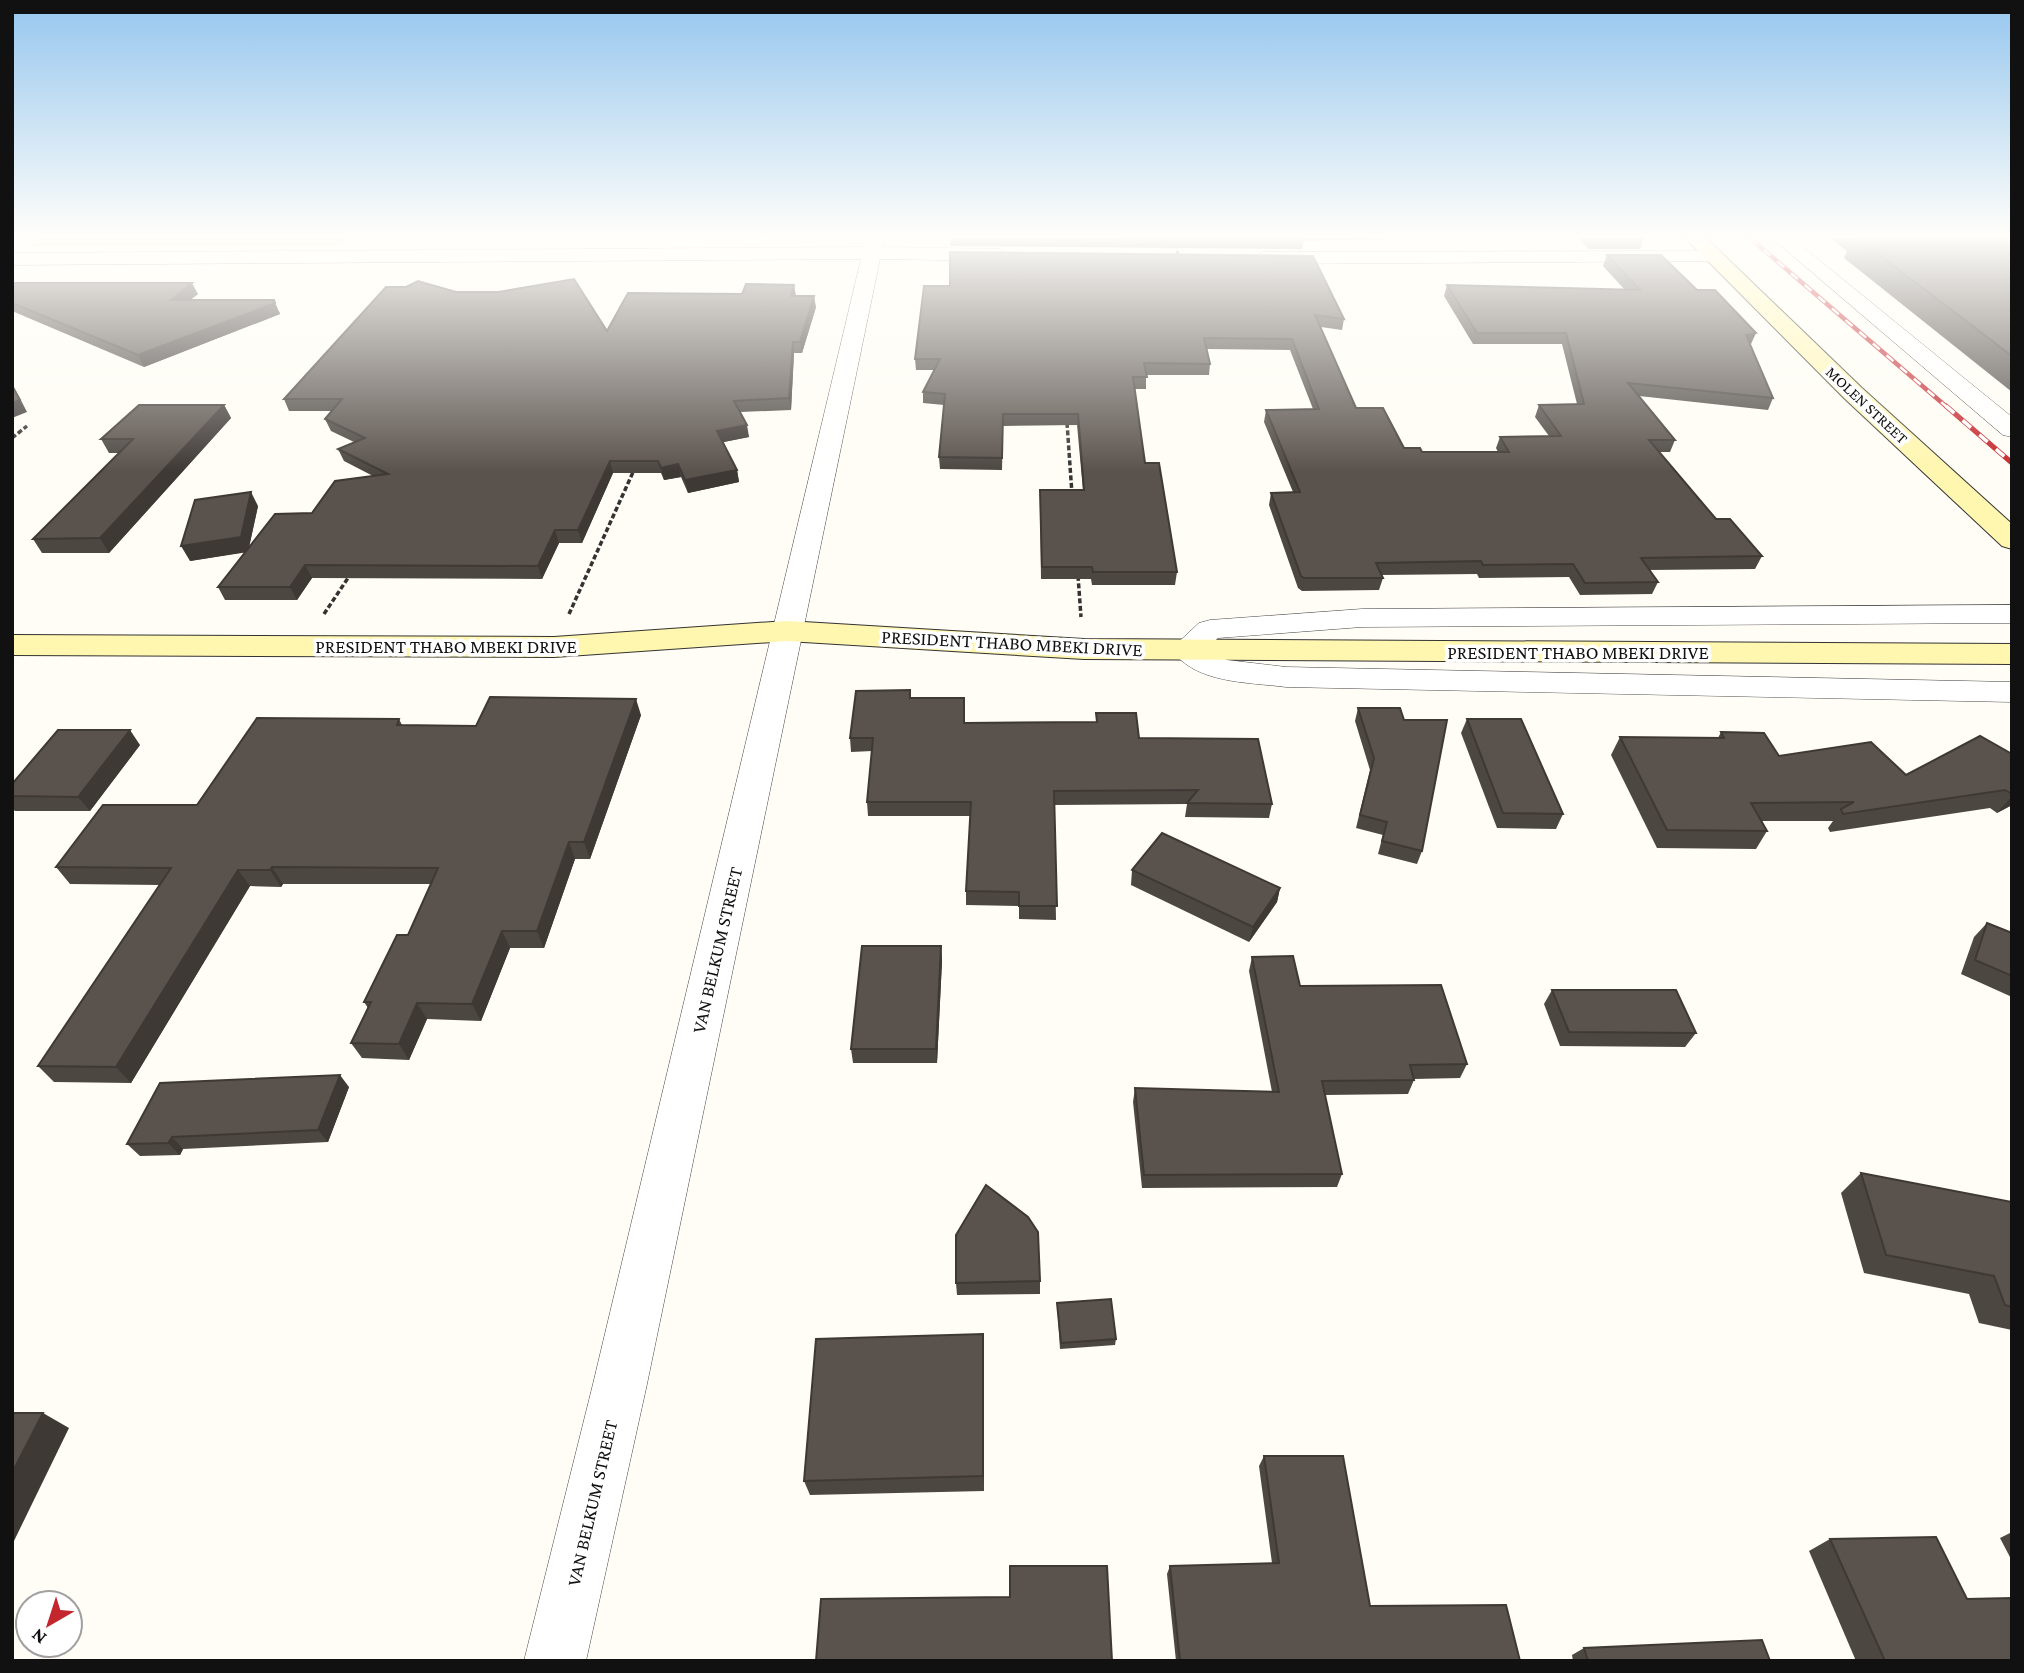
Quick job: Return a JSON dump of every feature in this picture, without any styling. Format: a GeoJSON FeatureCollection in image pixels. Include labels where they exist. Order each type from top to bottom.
{"type":"FeatureCollection","features":[{"type":"Feature","properties":{"kind":"street","name":"VAN BELKUM STREET"},"geometry":{"type":"LineString","coordinates":[[555,1661],[626,1357],[858,316]]}},
{"type":"Feature","properties":{"kind":"street","name":"MOLEN STREET"},"geometry":{"type":"LineString","coordinates":[[1774,316],[2012,540]]}},
{"type":"Feature","properties":{"kind":"street"},"geometry":{"type":"LineString","coordinates":[[1875,316],[2012,430]]}},
{"type":"Feature","properties":{"kind":"street"},"geometry":{"type":"LineString","coordinates":[[2012,614],[1362,618],[1210,629],[1187,649],[1219,669],[1286,677],[2012,692]]}},
{"type":"Feature","properties":{"kind":"street","name":"PRESIDENT THABO MBEKI DRIVE"},"geometry":{"type":"LineString","coordinates":[[12,645],[554,647],[787,631],[1084,649],[2012,654]]}},
{"type":"Feature","properties":{"kind":"path"},"geometry":{"type":"LineString","coordinates":[[1067,421],[1073,501]]}},
{"type":"Feature","properties":{"kind":"path"},"geometry":{"type":"LineString","coordinates":[[12,438],[27,426]]}},
{"type":"Feature","properties":{"kind":"path"},"geometry":{"type":"LineString","coordinates":[[554,647],[634,470]]}},
{"type":"Feature","properties":{"kind":"path"},"geometry":{"type":"LineString","coordinates":[[302,646],[356,566]]}},
{"type":"Feature","properties":{"kind":"path"},"geometry":{"type":"LineString","coordinates":[[1078,568],[1084,649]]}},
{"type":"Feature","properties":{"kind":"building"},"geometry":{"type":"Polygon","coordinates":[[[44,316],[241,316],[138,355],[44,316]]]}},
{"type":"Feature","properties":{"kind":"building"},"geometry":{"type":"Polygon","coordinates":[[[360,316],[598,316],[607,331],[615,316],[808,316],[800,342],[793,342],[789,398],[734,401],[747,425],[717,431],[737,470],[685,480],[678,464],[661,468],[658,461],[610,461],[578,530],[555,530],[538,566],[305,565],[290,587],[218,587],[275,514],[312,513],[335,481],[388,474],[338,449],[365,438],[325,419],[342,399],[284,399],[360,316]]]}},
{"type":"Feature","properties":{"kind":"building"},"geometry":{"type":"Polygon","coordinates":[[[920,316],[1315,316],[1356,408],[1383,408],[1404,448],[1420,448],[1422,452],[1509,452],[1500,437],[1561,436],[1539,405],[1584,404],[1566,333],[1477,333],[1466,316],[1740,316],[1756,333],[1746,335],[1773,398],[1628,383],[1675,440],[1649,440],[1716,519],[1730,519],[1762,556],[1641,558],[1658,582],[1585,583],[1573,564],[1483,565],[1481,561],[1376,563],[1383,578],[1304,578],[1271,493],[1300,492],[1266,410],[1319,409],[1292,339],[1204,338],[1210,364],[1144,363],[1147,377],[1133,377],[1145,463],[1159,463],[1177,572],[1093,572],[1092,567],[1042,567],[1040,490],[1084,490],[1078,414],[1003,414],[1002,458],[939,457],[945,394],[923,392],[940,359],[915,359],[920,316]]]}},
{"type":"Feature","properties":{"kind":"building"},"geometry":{"type":"Polygon","coordinates":[[[1960,316],[2012,316],[2012,356],[1960,316]]]}},
{"type":"Feature","properties":{"kind":"building"},"geometry":{"type":"Polygon","coordinates":[[[12,386],[20,400],[12,403],[12,386]]]}},
{"type":"Feature","properties":{"kind":"building"},"geometry":{"type":"Polygon","coordinates":[[[139,405],[224,405],[100,538],[33,539],[133,439],[101,439],[139,405]]]}},
{"type":"Feature","properties":{"kind":"building"},"geometry":{"type":"Polygon","coordinates":[[[251,492],[241,537],[181,546],[195,500],[251,492]]]}},
{"type":"Feature","properties":{"kind":"building"},"geometry":{"type":"Polygon","coordinates":[[[910,690],[910,698],[964,698],[964,723],[1097,722],[1096,713],[1136,713],[1139,738],[1258,739],[1272,804],[1187,803],[1198,790],[1054,791],[1057,906],[1019,906],[1019,892],[966,891],[971,802],[867,802],[873,738],[850,738],[856,691],[910,690]]]}},
{"type":"Feature","properties":{"kind":"building"},"geometry":{"type":"Polygon","coordinates":[[[490,697],[636,699],[584,842],[569,842],[537,931],[502,931],[472,1004],[417,1003],[399,1044],[351,1043],[371,1002],[364,1002],[397,935],[408,935],[438,868],[272,867],[270,870],[238,870],[116,1067],[38,1066],[171,868],[56,867],[103,805],[197,805],[257,718],[399,719],[397,725],[476,726],[490,697]]]}},
{"type":"Feature","properties":{"kind":"building"},"geometry":{"type":"Polygon","coordinates":[[[1358,708],[1400,708],[1404,720],[1447,720],[1422,851],[1382,841],[1387,822],[1360,815],[1374,758],[1358,708]]]}},
{"type":"Feature","properties":{"kind":"building"},"geometry":{"type":"Polygon","coordinates":[[[1467,719],[1521,719],[1563,814],[1503,813],[1467,719]]]}},
{"type":"Feature","properties":{"kind":"building"},"geometry":{"type":"Polygon","coordinates":[[[58,730],[130,730],[78,797],[12,796],[12,784],[58,730]]]}},
{"type":"Feature","properties":{"kind":"building"},"geometry":{"type":"Polygon","coordinates":[[[1721,732],[1764,733],[1779,756],[1871,742],[1906,775],[1980,736],[2012,754],[2012,794],[2005,790],[1843,814],[1841,809],[1854,802],[1751,803],[1767,831],[1667,830],[1620,737],[1724,738],[1721,732]]]}},
{"type":"Feature","properties":{"kind":"building"},"geometry":{"type":"Polygon","coordinates":[[[1162,833],[1280,888],[1253,927],[1132,870],[1162,833]]]}},
{"type":"Feature","properties":{"kind":"building"},"geometry":{"type":"Polygon","coordinates":[[[1987,923],[2012,933],[2012,976],[1975,960],[1987,923]]]}},
{"type":"Feature","properties":{"kind":"building"},"geometry":{"type":"Polygon","coordinates":[[[862,946],[941,946],[936,1049],[851,1049],[862,946]]]}},
{"type":"Feature","properties":{"kind":"building"},"geometry":{"type":"Polygon","coordinates":[[[1293,956],[1300,986],[1441,985],[1467,1064],[1410,1065],[1414,1080],[1322,1081],[1342,1174],[1144,1175],[1135,1088],[1279,1092],[1252,957],[1293,956]]]}},
{"type":"Feature","properties":{"kind":"building"},"geometry":{"type":"Polygon","coordinates":[[[1552,990],[1676,990],[1696,1033],[1569,1032],[1552,990]]]}},
{"type":"Feature","properties":{"kind":"building"},"geometry":{"type":"Polygon","coordinates":[[[340,1075],[318,1130],[172,1137],[168,1143],[127,1144],[160,1083],[340,1075]]]}},
{"type":"Feature","properties":{"kind":"building"},"geometry":{"type":"Polygon","coordinates":[[[1861,1173],[2012,1202],[2012,1307],[2005,1305],[1994,1276],[1886,1255],[1861,1173]]]}},
{"type":"Feature","properties":{"kind":"building"},"geometry":{"type":"Polygon","coordinates":[[[986,1185],[1028,1217],[1038,1232],[1040,1281],[956,1283],[956,1235],[986,1185]]]}},
{"type":"Feature","properties":{"kind":"building"},"geometry":{"type":"Polygon","coordinates":[[[1111,1299],[1116,1339],[1061,1343],[1057,1303],[1111,1299]]]}},
{"type":"Feature","properties":{"kind":"building"},"geometry":{"type":"Polygon","coordinates":[[[983,1334],[983,1476],[804,1481],[816,1339],[983,1334]]]}},
{"type":"Feature","properties":{"kind":"building"},"geometry":{"type":"Polygon","coordinates":[[[12,1413],[43,1413],[12,1473],[12,1413]]]}},
{"type":"Feature","properties":{"kind":"building"},"geometry":{"type":"Polygon","coordinates":[[[1264,1456],[1343,1456],[1370,1606],[1506,1605],[1520,1661],[1180,1661],[1170,1566],[1279,1563],[1264,1456]]]}},
{"type":"Feature","properties":{"kind":"building"},"geometry":{"type":"Polygon","coordinates":[[[1936,1537],[1967,1599],[2012,1598],[2012,1661],[1885,1661],[1830,1539],[1936,1537]]]}},
{"type":"Feature","properties":{"kind":"building"},"geometry":{"type":"Polygon","coordinates":[[[1010,1566],[1107,1566],[1112,1661],[816,1661],[821,1599],[1010,1597],[1010,1566]]]}},
{"type":"Feature","properties":{"kind":"building"},"geometry":{"type":"Polygon","coordinates":[[[1762,1640],[1770,1661],[1588,1661],[1584,1648],[1762,1640]]]}},
{"type":"Feature","properties":{"kind":"railway"},"geometry":{"type":"LineString","coordinates":[[1841,316],[1948,408]]}},
{"type":"Feature","properties":{"kind":"railway"},"geometry":{"type":"LineString","coordinates":[[1946,406],[2012,463]]}}]}
